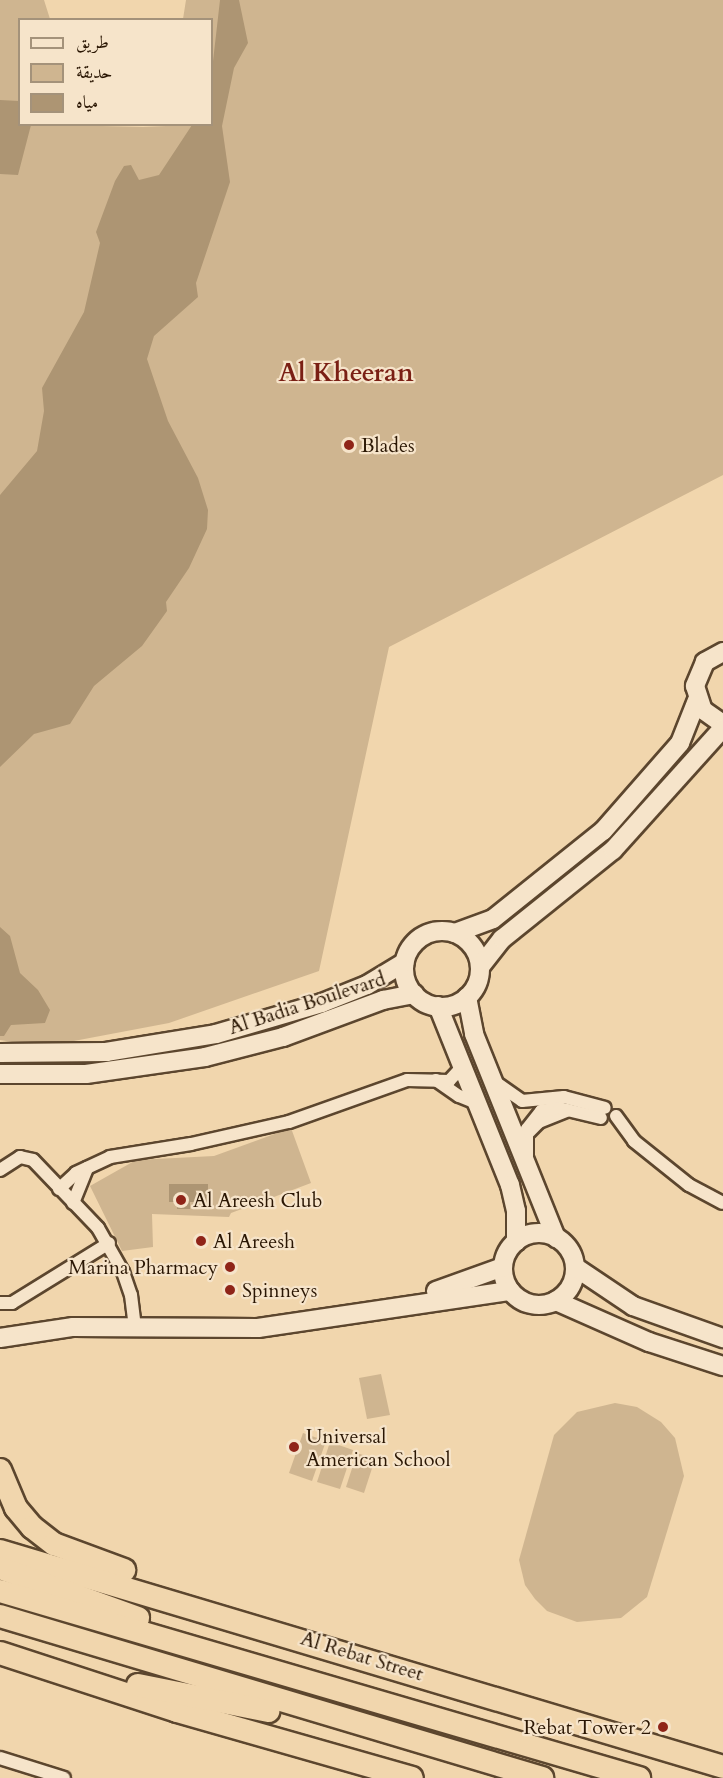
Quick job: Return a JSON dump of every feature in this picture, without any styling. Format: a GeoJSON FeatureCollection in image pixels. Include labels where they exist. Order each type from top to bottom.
{"type":"FeatureCollection","features":[{"type":"Feature","properties":{"kind":"highway"},"geometry":{"type":"LineString","coordinates":[[0,1470],[23,1520],[54,1544],[191,1592],[291,1635]]}},
{"type":"Feature","properties":{"kind":"highway","name":"Al Rebat Street"},"geometry":{"type":"LineString","coordinates":[[0,1551],[291,1635],[723,1767]]}},
{"type":"Feature","properties":{"kind":"highway"},"geometry":{"type":"LineString","coordinates":[[0,1568],[297,1677]]}},
{"type":"Feature","properties":{"kind":"highway","name":"Al Rebat Street"},"geometry":{"type":"LineString","coordinates":[[0,1591],[639,1778]]}},
{"type":"Feature","properties":{"kind":"highway"},"geometry":{"type":"LineString","coordinates":[[0,1616],[396,1737],[542,1778]]}},
{"type":"Feature","properties":{"kind":"highway"},"geometry":{"type":"LineString","coordinates":[[0,1653],[177,1711],[411,1778]]}},
{"type":"Feature","properties":{"kind":"highway"},"geometry":{"type":"LineString","coordinates":[[44,1666],[396,1737]]}},
{"type":"Feature","properties":{"kind":"street"},"geometry":{"type":"LineString","coordinates":[[455,933],[476,950],[480,967],[477,983],[467,997],[454,1005],[438,1006],[414,994],[407,983],[405,962],[421,937],[438,931],[455,933],[493,919],[603,831],[680,743],[697,700],[695,686],[700,669],[723,651]]}},
{"type":"Feature","properties":{"kind":"street"},"geometry":{"type":"LineString","coordinates":[[480,967],[508,934],[583,877],[627,836],[723,726],[711,718],[697,700]]}},
{"type":"Feature","properties":{"kind":"street","name":"Al Badia Boulevard"},"geometry":{"type":"LineString","coordinates":[[0,1053],[106,1052],[216,1034],[342,995],[374,981],[405,962]]}},
{"type":"Feature","properties":{"kind":"street","name":"Al Badia Boulevard"},"geometry":{"type":"LineString","coordinates":[[0,1074],[86,1074],[195,1059],[283,1037],[383,1000],[414,994]]}},
{"type":"Feature","properties":{"kind":"street"},"geometry":{"type":"LineString","coordinates":[[467,997],[474,1034],[526,1168],[556,1238],[569,1250],[575,1267],[571,1287],[556,1301]]}},
{"type":"Feature","properties":{"kind":"street"},"geometry":{"type":"LineString","coordinates":[[399,1305],[411,1297],[460,1284],[503,1267],[516,1242],[514,1198],[464,1065],[438,1006]]}},
{"type":"Feature","properties":{"kind":"street"},"geometry":{"type":"LineString","coordinates":[[58,1189],[87,1167],[110,1157],[191,1144],[300,1119],[407,1080],[452,1079],[464,1065]]}},
{"type":"Feature","properties":{"kind":"street"},"geometry":{"type":"LineString","coordinates":[[436,1080],[459,1096],[479,1104]]}},
{"type":"Feature","properties":{"kind":"street"},"geometry":{"type":"LineString","coordinates":[[492,1080],[522,1101],[564,1097],[607,1116],[689,1185],[723,1203]]}},
{"type":"Feature","properties":{"kind":"street"},"geometry":{"type":"LineString","coordinates":[[526,1168],[526,1135],[536,1113],[553,1107],[607,1116]]}},
{"type":"Feature","properties":{"kind":"street"},"geometry":{"type":"LineString","coordinates":[[0,1170],[16,1158],[29,1158],[109,1243],[128,1289],[131,1328]]}},
{"type":"Feature","properties":{"kind":"street"},"geometry":{"type":"LineString","coordinates":[[73,1203],[87,1167]]}},
{"type":"Feature","properties":{"kind":"street"},"geometry":{"type":"LineString","coordinates":[[516,1242],[531,1234],[556,1238]]}},
{"type":"Feature","properties":{"kind":"street"},"geometry":{"type":"LineString","coordinates":[[0,1303],[12,1303],[109,1243]]}},
{"type":"Feature","properties":{"kind":"street"},"geometry":{"type":"LineString","coordinates":[[503,1267],[510,1291],[526,1303],[556,1301],[649,1342],[723,1366]]}},
{"type":"Feature","properties":{"kind":"street"},"geometry":{"type":"LineString","coordinates":[[575,1267],[608,1291],[647,1312],[723,1338]]}},
{"type":"Feature","properties":{"kind":"street"},"geometry":{"type":"LineString","coordinates":[[5,1339],[73,1327],[258,1328],[399,1305],[510,1291]]}},
{"type":"Feature","properties":{"kind":"street"},"geometry":{"type":"LineString","coordinates":[[0,1758],[64,1778]]}},
{"type":"Feature","properties":{"kind":"green space"},"geometry":{"type":"Polygon","coordinates":[[[0,0],[44,0],[50,18],[18,18],[18,126],[143,127],[213,126],[213,18],[183,18],[186,0],[723,0],[723,475],[389,647],[319,971],[169,1023],[42,1047],[0,1040],[0,0]]]}},
{"type":"Feature","properties":{"kind":"green space","name":"Al Areesh Club"},"geometry":{"type":"Polygon","coordinates":[[[291,1128],[311,1183],[231,1213],[229,1217],[152,1214],[153,1247],[122,1251],[90,1186],[136,1160],[214,1156],[291,1128]]]}},
{"type":"Feature","properties":{"kind":"green space"},"geometry":{"type":"Polygon","coordinates":[[[381,1374],[390,1415],[367,1419],[359,1378],[381,1374]]]}},
{"type":"Feature","properties":{"kind":"green space"},"geometry":{"type":"Polygon","coordinates":[[[615,1403],[637,1407],[661,1422],[675,1438],[684,1476],[647,1597],[621,1618],[577,1622],[547,1611],[535,1599],[525,1585],[519,1560],[554,1435],[577,1412],[615,1403]]]}},
{"type":"Feature","properties":{"kind":"green space"},"geometry":{"type":"Polygon","coordinates":[[[303,1433],[326,1441],[312,1481],[289,1473],[303,1433]]]}},
{"type":"Feature","properties":{"kind":"green space"},"geometry":{"type":"Polygon","coordinates":[[[330,1442],[353,1450],[340,1489],[317,1482],[330,1442]]]}},
{"type":"Feature","properties":{"kind":"green space"},"geometry":{"type":"Polygon","coordinates":[[[357,1453],[375,1459],[364,1493],[346,1487],[357,1453]]]}},
{"type":"Feature","properties":{"kind":"water"},"geometry":{"type":"Polygon","coordinates":[[[220,0],[239,0],[248,43],[234,68],[222,126],[230,182],[196,283],[198,297],[154,336],[147,359],[168,421],[198,478],[208,510],[207,529],[189,568],[166,602],[167,611],[142,646],[94,686],[70,724],[34,734],[0,767],[0,495],[37,451],[44,411],[42,388],[84,312],[100,243],[96,232],[115,181],[124,166],[131,165],[139,180],[159,175],[191,126],[213,126],[213,61],[220,0]]]}},
{"type":"Feature","properties":{"kind":"water"},"geometry":{"type":"Polygon","coordinates":[[[0,100],[18,101],[18,126],[31,126],[18,175],[0,174],[0,100]]]}},
{"type":"Feature","properties":{"kind":"water"},"geometry":{"type":"Polygon","coordinates":[[[0,927],[10,936],[20,973],[38,990],[50,1010],[45,1023],[11,1025],[4,1036],[0,1036],[0,927]]]}},
{"type":"Feature","properties":{"kind":"water"},"geometry":{"type":"Polygon","coordinates":[[[169,1184],[208,1184],[208,1202],[190,1202],[190,1209],[177,1209],[177,1202],[169,1202],[169,1184]]]}},
{"type":"Feature","properties":{"kind":"place","name":"Blades"},"geometry":{"type":"Point","coordinates":[349,445]}},
{"type":"Feature","properties":{"kind":"place","name":"Al Areesh Club"},"geometry":{"type":"Point","coordinates":[181,1200]}},
{"type":"Feature","properties":{"kind":"place","name":"Al Areesh"},"geometry":{"type":"Point","coordinates":[201,1241]}},
{"type":"Feature","properties":{"kind":"place","name":"Marina Pharmacy"},"geometry":{"type":"Point","coordinates":[230,1267]}},
{"type":"Feature","properties":{"kind":"place","name":"Spinneys"},"geometry":{"type":"Point","coordinates":[230,1290]}},
{"type":"Feature","properties":{"kind":"place","name":"Universal American School"},"geometry":{"type":"Point","coordinates":[294,1447]}},
{"type":"Feature","properties":{"kind":"place","name":"Rebat Tower 2"},"geometry":{"type":"Point","coordinates":[663,1727]}},
{"type":"Feature","properties":{"kind":"district","name":"Al Kheeran"},"geometry":{"type":"Point","coordinates":[346,373]}}]}
